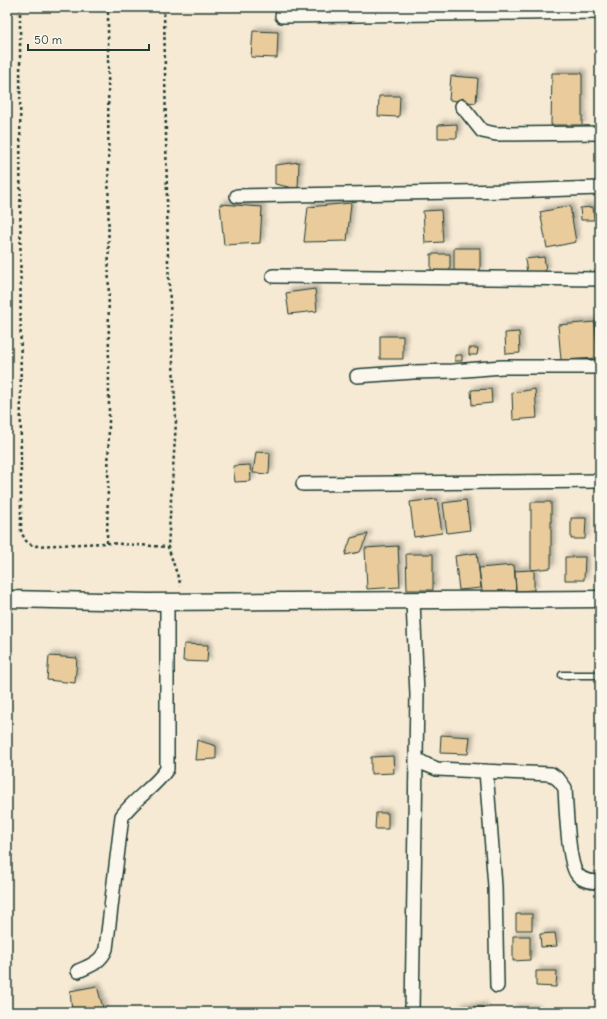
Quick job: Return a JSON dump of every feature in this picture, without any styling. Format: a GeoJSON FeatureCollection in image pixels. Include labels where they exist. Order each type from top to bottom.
{"type":"FeatureCollection","features":[{"type":"Feature","properties":{"kind":"street"},"geometry":{"type":"LineString","coordinates":[[282,16],[600,12]]}},
{"type":"Feature","properties":{"kind":"street"},"geometry":{"type":"LineString","coordinates":[[462,106],[482,131],[496,134],[600,133]]}},
{"type":"Feature","properties":{"kind":"street"},"geometry":{"type":"LineString","coordinates":[[237,196],[511,192],[600,188]]}},
{"type":"Feature","properties":{"kind":"street"},"geometry":{"type":"LineString","coordinates":[[273,276],[600,279]]}},
{"type":"Feature","properties":{"kind":"street"},"geometry":{"type":"LineString","coordinates":[[357,376],[502,367],[600,367]]}},
{"type":"Feature","properties":{"kind":"street"},"geometry":{"type":"LineString","coordinates":[[303,484],[600,482]]}},
{"type":"Feature","properties":{"kind":"street"},"geometry":{"type":"LineString","coordinates":[[7,599],[186,602],[600,599]]}},
{"type":"Feature","properties":{"kind":"street"},"geometry":{"type":"LineString","coordinates":[[412,1012],[417,695],[413,601]]}},
{"type":"Feature","properties":{"kind":"street"},"geometry":{"type":"LineString","coordinates":[[78,971],[92,965],[103,956],[106,949],[122,816],[130,806],[161,778],[167,769],[167,602]]}},
{"type":"Feature","properties":{"kind":"street"},"geometry":{"type":"LineString","coordinates":[[416,759],[437,769],[551,774],[559,780],[565,788],[571,855],[576,874],[582,879],[600,882]]}},
{"type":"Feature","properties":{"kind":"street"},"geometry":{"type":"LineString","coordinates":[[486,772],[494,886],[497,986]]}},
{"type":"Feature","properties":{"kind":"lane"},"geometry":{"type":"LineString","coordinates":[[562,675],[600,675]]}},
{"type":"Feature","properties":{"kind":"path"},"geometry":{"type":"LineString","coordinates":[[20,7],[21,532],[26,541],[33,546],[107,543],[168,547]]}},
{"type":"Feature","properties":{"kind":"path"},"geometry":{"type":"LineString","coordinates":[[107,543],[109,422],[108,7]]}},
{"type":"Feature","properties":{"kind":"path"},"geometry":{"type":"LineString","coordinates":[[164,7],[168,262],[176,422],[168,547],[186,602]]}},
{"type":"Feature","properties":{"kind":"building"},"geometry":{"type":"Polygon","coordinates":[[[281,7],[306,7],[307,11],[281,13],[281,7]]]}},
{"type":"Feature","properties":{"kind":"building"},"geometry":{"type":"Polygon","coordinates":[[[253,31],[278,32],[277,58],[251,57],[253,31]]]}},
{"type":"Feature","properties":{"kind":"building"},"geometry":{"type":"Polygon","coordinates":[[[552,73],[582,73],[582,125],[551,125],[552,73]]]}},
{"type":"Feature","properties":{"kind":"building"},"geometry":{"type":"Polygon","coordinates":[[[451,76],[478,78],[476,103],[449,100],[451,76]]]}},
{"type":"Feature","properties":{"kind":"building"},"geometry":{"type":"Polygon","coordinates":[[[379,96],[400,96],[399,117],[378,116],[379,96]]]}},
{"type":"Feature","properties":{"kind":"building"},"geometry":{"type":"Polygon","coordinates":[[[457,124],[457,138],[438,138],[438,125],[457,124]]]}},
{"type":"Feature","properties":{"kind":"building"},"geometry":{"type":"Polygon","coordinates":[[[299,162],[298,189],[275,184],[275,165],[299,162]]]}},
{"type":"Feature","properties":{"kind":"building"},"geometry":{"type":"Polygon","coordinates":[[[351,203],[347,241],[304,242],[308,207],[351,203]]]}},
{"type":"Feature","properties":{"kind":"building"},"geometry":{"type":"Polygon","coordinates":[[[220,204],[262,207],[260,243],[224,245],[220,204]]]}},
{"type":"Feature","properties":{"kind":"building"},"geometry":{"type":"Polygon","coordinates":[[[570,206],[576,242],[547,248],[540,212],[570,206]]]}},
{"type":"Feature","properties":{"kind":"building"},"geometry":{"type":"Polygon","coordinates":[[[593,207],[594,220],[581,220],[580,208],[593,207]]]}},
{"type":"Feature","properties":{"kind":"building"},"geometry":{"type":"Polygon","coordinates":[[[441,210],[443,242],[425,243],[423,211],[441,210]]]}},
{"type":"Feature","properties":{"kind":"building"},"geometry":{"type":"Polygon","coordinates":[[[454,248],[480,248],[480,272],[454,272],[454,248]]]}},
{"type":"Feature","properties":{"kind":"building"},"geometry":{"type":"Polygon","coordinates":[[[431,254],[450,254],[450,273],[431,274],[431,254]]]}},
{"type":"Feature","properties":{"kind":"building"},"geometry":{"type":"Polygon","coordinates":[[[544,257],[546,271],[527,273],[525,259],[544,257]]]}},
{"type":"Feature","properties":{"kind":"building"},"geometry":{"type":"Polygon","coordinates":[[[315,289],[317,311],[289,314],[286,293],[315,289]]]}},
{"type":"Feature","properties":{"kind":"building"},"geometry":{"type":"Polygon","coordinates":[[[595,322],[598,358],[561,360],[558,325],[595,322]]]}},
{"type":"Feature","properties":{"kind":"building"},"geometry":{"type":"Polygon","coordinates":[[[519,332],[520,353],[506,354],[505,333],[519,332]]]}},
{"type":"Feature","properties":{"kind":"building"},"geometry":{"type":"Polygon","coordinates":[[[380,336],[403,336],[403,359],[380,359],[380,336]]]}},
{"type":"Feature","properties":{"kind":"building"},"geometry":{"type":"Polygon","coordinates":[[[469,348],[478,348],[477,355],[469,355],[469,348]]]}},
{"type":"Feature","properties":{"kind":"building"},"geometry":{"type":"Polygon","coordinates":[[[455,355],[462,355],[462,361],[455,361],[455,355]]]}},
{"type":"Feature","properties":{"kind":"building"},"geometry":{"type":"Polygon","coordinates":[[[491,389],[492,403],[472,405],[471,390],[491,389]]]}},
{"type":"Feature","properties":{"kind":"building"},"geometry":{"type":"Polygon","coordinates":[[[535,389],[537,418],[513,420],[512,393],[535,389]]]}},
{"type":"Feature","properties":{"kind":"building"},"geometry":{"type":"Polygon","coordinates":[[[256,452],[270,453],[269,474],[253,473],[256,452]]]}},
{"type":"Feature","properties":{"kind":"building"},"geometry":{"type":"Polygon","coordinates":[[[250,465],[251,481],[235,482],[233,466],[250,465]]]}},
{"type":"Feature","properties":{"kind":"building"},"geometry":{"type":"Polygon","coordinates":[[[437,499],[442,533],[414,537],[410,502],[437,499]]]}},
{"type":"Feature","properties":{"kind":"building"},"geometry":{"type":"Polygon","coordinates":[[[466,500],[470,530],[447,533],[443,503],[466,500]]]}},
{"type":"Feature","properties":{"kind":"building"},"geometry":{"type":"Polygon","coordinates":[[[531,502],[551,502],[551,568],[531,570],[531,502]]]}},
{"type":"Feature","properties":{"kind":"building"},"geometry":{"type":"Polygon","coordinates":[[[571,518],[586,518],[585,539],[571,539],[571,518]]]}},
{"type":"Feature","properties":{"kind":"building"},"geometry":{"type":"Polygon","coordinates":[[[368,534],[360,552],[345,555],[351,538],[368,534]]]}},
{"type":"Feature","properties":{"kind":"building"},"geometry":{"type":"Polygon","coordinates":[[[398,546],[400,587],[367,589],[365,548],[398,546]]]}},
{"type":"Feature","properties":{"kind":"building"},"geometry":{"type":"Polygon","coordinates":[[[477,553],[481,588],[459,590],[455,556],[477,553]]]}},
{"type":"Feature","properties":{"kind":"building"},"geometry":{"type":"Polygon","coordinates":[[[406,554],[433,554],[433,590],[407,590],[406,554]]]}},
{"type":"Feature","properties":{"kind":"building"},"geometry":{"type":"Polygon","coordinates":[[[565,557],[585,557],[584,580],[565,580],[565,557]]]}},
{"type":"Feature","properties":{"kind":"building"},"geometry":{"type":"Polygon","coordinates":[[[514,565],[516,591],[518,595],[483,598],[479,568],[514,565]]]}},
{"type":"Feature","properties":{"kind":"building"},"geometry":{"type":"Polygon","coordinates":[[[534,570],[534,590],[516,591],[515,571],[534,570]]]}},
{"type":"Feature","properties":{"kind":"building"},"geometry":{"type":"Polygon","coordinates":[[[184,644],[208,645],[207,662],[183,661],[184,644]]]}},
{"type":"Feature","properties":{"kind":"building"},"geometry":{"type":"Polygon","coordinates":[[[49,656],[77,658],[75,683],[47,680],[49,656]]]}},
{"type":"Feature","properties":{"kind":"building"},"geometry":{"type":"Polygon","coordinates":[[[441,735],[470,737],[468,754],[440,753],[441,735]]]}},
{"type":"Feature","properties":{"kind":"building"},"geometry":{"type":"Polygon","coordinates":[[[197,740],[216,746],[216,759],[195,760],[197,740]]]}},
{"type":"Feature","properties":{"kind":"building"},"geometry":{"type":"Polygon","coordinates":[[[393,756],[394,773],[371,774],[371,757],[393,756]]]}},
{"type":"Feature","properties":{"kind":"building"},"geometry":{"type":"Polygon","coordinates":[[[376,813],[388,813],[388,829],[375,829],[376,813]]]}},
{"type":"Feature","properties":{"kind":"building"},"geometry":{"type":"Polygon","coordinates":[[[597,856],[600,856],[600,872],[599,872],[597,856]]]}},
{"type":"Feature","properties":{"kind":"building"},"geometry":{"type":"Polygon","coordinates":[[[516,914],[532,914],[532,930],[516,930],[516,914]]]}},
{"type":"Feature","properties":{"kind":"building"},"geometry":{"type":"Polygon","coordinates":[[[555,933],[557,946],[541,947],[540,934],[555,933]]]}},
{"type":"Feature","properties":{"kind":"building"},"geometry":{"type":"Polygon","coordinates":[[[513,936],[530,936],[530,960],[513,961],[513,936]]]}},
{"type":"Feature","properties":{"kind":"building"},"geometry":{"type":"Polygon","coordinates":[[[536,971],[557,971],[556,987],[536,986],[536,971]]]}},
{"type":"Feature","properties":{"kind":"building"},"geometry":{"type":"Polygon","coordinates":[[[97,986],[104,1012],[72,1012],[70,991],[97,986]]]}},
{"type":"Feature","properties":{"kind":"building"},"geometry":{"type":"Polygon","coordinates":[[[459,1007],[484,1007],[484,1012],[459,1012],[459,1007]]]}},
{"type":"Feature","properties":{"kind":"building"},"geometry":{"type":"Polygon","coordinates":[[[512,1009],[536,1009],[536,1012],[512,1012],[512,1009]]]}}]}
